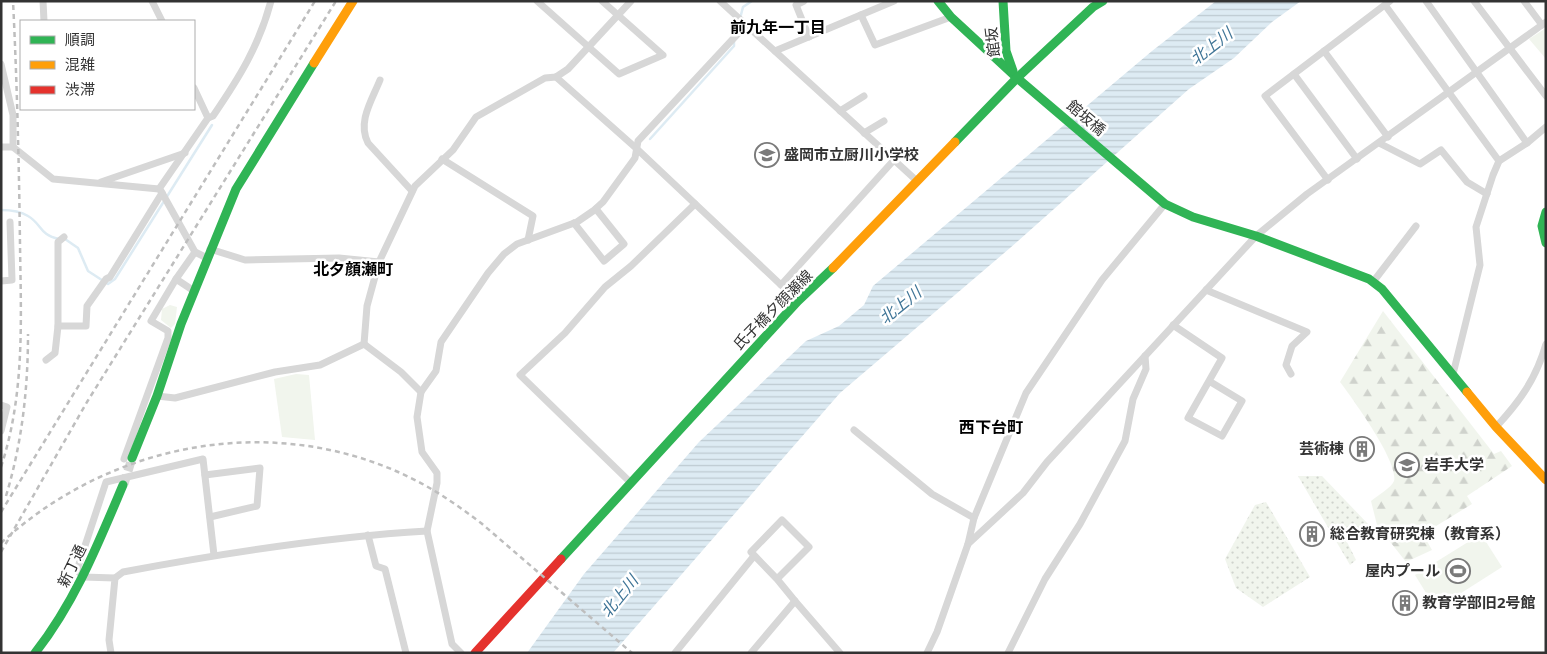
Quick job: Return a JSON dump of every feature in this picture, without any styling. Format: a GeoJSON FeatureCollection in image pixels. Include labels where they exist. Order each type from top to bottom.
{"type":"FeatureCollection","features":[{"type":"Feature","properties":{"kind":"street"},"geometry":{"type":"LineString","coordinates":[[43,1],[44,20]]}},
{"type":"Feature","properties":{"kind":"street"},"geometry":{"type":"LineString","coordinates":[[152,1],[162,20]]}},
{"type":"Feature","properties":{"kind":"street"},"geometry":{"type":"LineString","coordinates":[[58,326],[86,326],[87,306],[104,281],[110,277],[186,152],[208,118],[213,116],[246,65],[259,42],[271,1]]}},
{"type":"Feature","properties":{"kind":"street"},"geometry":{"type":"LineString","coordinates":[[128,459],[157,396],[194,291],[236,189],[353,1]]}},
{"type":"Feature","properties":{"kind":"street"},"geometry":{"type":"LineString","coordinates":[[537,1],[619,74],[663,55],[602,1]]}},
{"type":"Feature","properties":{"kind":"street"},"geometry":{"type":"LineString","coordinates":[[364,344],[367,306],[379,262],[412,191],[423,175],[453,150],[476,117],[545,78],[556,77],[568,69],[631,1]]}},
{"type":"Feature","properties":{"kind":"street"},"geometry":{"type":"LineString","coordinates":[[720,1],[917,182]]}},
{"type":"Feature","properties":{"kind":"street"},"geometry":{"type":"LineString","coordinates":[[804,1],[796,6],[809,37]]}},
{"type":"Feature","properties":{"kind":"street"},"geometry":{"type":"LineString","coordinates":[[775,51],[894,1]]}},
{"type":"Feature","properties":{"kind":"street","name":"館坂橋"},"geometry":{"type":"LineString","coordinates":[[938,1],[951,17],[1017,78],[1165,204],[1193,217],[1256,236],[1350,270],[1382,289],[1496,427],[1546,480]]}},
{"type":"Feature","properties":{"kind":"street","name":"館坂"},"geometry":{"type":"LineString","coordinates":[[1003,1],[1006,51],[1011,68],[1017,78]]}},
{"type":"Feature","properties":{"kind":"street","name":"氏子橋夕顔瀬線"},"geometry":{"type":"LineString","coordinates":[[476,653],[630,482],[798,301],[820,282],[1017,78],[1093,7],[1103,1]]}},
{"type":"Feature","properties":{"kind":"street"},"geometry":{"type":"LineString","coordinates":[[1426,1],[1528,143]]}},
{"type":"Feature","properties":{"kind":"street"},"geometry":{"type":"LineString","coordinates":[[1474,1],[1546,96]]}},
{"type":"Feature","properties":{"kind":"street"},"geometry":{"type":"LineString","coordinates":[[968,544],[1022,493],[1048,462],[1256,236],[1307,194],[1379,144],[1544,23],[1524,1]]}},
{"type":"Feature","properties":{"kind":"street"},"geometry":{"type":"LineString","coordinates":[[1328,180],[1265,96],[1388,3],[1499,161]]}},
{"type":"Feature","properties":{"kind":"street"},"geometry":{"type":"LineString","coordinates":[[861,15],[875,45],[951,17]]}},
{"type":"Feature","properties":{"kind":"street"},"geometry":{"type":"LineString","coordinates":[[461,653],[452,644],[427,532],[437,484],[437,473],[422,452],[417,417],[421,392],[436,371],[441,342],[469,298],[504,254],[517,244],[574,223],[596,209],[603,202],[635,158],[638,141],[746,24]]}},
{"type":"Feature","properties":{"kind":"street"},"geometry":{"type":"LineString","coordinates":[[1324,51],[1388,136]]}},
{"type":"Feature","properties":{"kind":"street"},"geometry":{"type":"LineString","coordinates":[[1,64],[13,115],[12,147]]}},
{"type":"Feature","properties":{"kind":"street"},"geometry":{"type":"LineString","coordinates":[[1294,74],[1357,159]]}},
{"type":"Feature","properties":{"kind":"street"},"geometry":{"type":"LineString","coordinates":[[556,77],[637,149],[798,301]]}},
{"type":"Feature","properties":{"kind":"street"},"geometry":{"type":"LineString","coordinates":[[380,80],[362,124],[363,134],[368,143],[412,191]]}},
{"type":"Feature","properties":{"kind":"street"},"geometry":{"type":"LineString","coordinates":[[195,90],[208,118]]}},
{"type":"Feature","properties":{"kind":"street"},"geometry":{"type":"LineString","coordinates":[[840,111],[864,96]]}},
{"type":"Feature","properties":{"kind":"street"},"geometry":{"type":"LineString","coordinates":[[864,133],[884,121]]}},
{"type":"Feature","properties":{"kind":"street"},"geometry":{"type":"LineString","coordinates":[[1452,374],[1479,274],[1480,265],[1476,228],[1499,161],[1528,143],[1546,127]]}},
{"type":"Feature","properties":{"kind":"street"},"geometry":{"type":"LineString","coordinates":[[1379,144],[1420,164],[1441,150],[1467,182],[1487,194]]}},
{"type":"Feature","properties":{"kind":"street"},"geometry":{"type":"LineString","coordinates":[[1,147],[12,147],[53,179],[161,191]]}},
{"type":"Feature","properties":{"kind":"street"},"geometry":{"type":"LineString","coordinates":[[98,184],[186,152]]}},
{"type":"Feature","properties":{"kind":"street"},"geometry":{"type":"LineString","coordinates":[[442,159],[533,216],[528,240]]}},
{"type":"Feature","properties":{"kind":"street"},"geometry":{"type":"LineString","coordinates":[[781,285],[894,160]]}},
{"type":"Feature","properties":{"kind":"street"},"geometry":{"type":"LineString","coordinates":[[161,191],[195,252]]}},
{"type":"Feature","properties":{"kind":"street"},"geometry":{"type":"LineString","coordinates":[[630,482],[520,375],[565,333],[605,287],[631,266],[695,204]]}},
{"type":"Feature","properties":{"kind":"street"},"geometry":{"type":"LineString","coordinates":[[927,653],[937,632],[968,544],[974,518],[1026,393],[1102,280],[1165,204]]}},
{"type":"Feature","properties":{"kind":"street"},"geometry":{"type":"LineString","coordinates":[[574,223],[604,261],[624,244],[596,209]]}},
{"type":"Feature","properties":{"kind":"street"},"geometry":{"type":"LineString","coordinates":[[1546,212],[1542,226],[1546,243]]}},
{"type":"Feature","properties":{"kind":"street"},"geometry":{"type":"LineString","coordinates":[[1,281],[12,280],[10,222]]}},
{"type":"Feature","properties":{"kind":"street"},"geometry":{"type":"LineString","coordinates":[[1373,282],[1416,226]]}},
{"type":"Feature","properties":{"kind":"street"},"geometry":{"type":"LineString","coordinates":[[46,360],[55,353],[58,326],[61,239]]}},
{"type":"Feature","properties":{"kind":"street"},"geometry":{"type":"LineString","coordinates":[[195,252],[245,260],[339,258],[379,262]]}},
{"type":"Feature","properties":{"kind":"street"},"geometry":{"type":"LineString","coordinates":[[128,459],[168,338],[168,331],[151,321],[176,279],[195,252]]}},
{"type":"Feature","properties":{"kind":"street"},"geometry":{"type":"LineString","coordinates":[[176,279],[194,291]]}},
{"type":"Feature","properties":{"kind":"street"},"geometry":{"type":"LineString","coordinates":[[1206,290],[1307,332],[1292,346],[1286,365],[1291,374]]}},
{"type":"Feature","properties":{"kind":"street"},"geometry":{"type":"LineString","coordinates":[[1173,325],[1222,358],[1188,418],[1222,436],[1242,401],[1209,381]]}},
{"type":"Feature","properties":{"kind":"street"},"geometry":{"type":"LineString","coordinates":[[364,344],[401,372],[421,392]]}},
{"type":"Feature","properties":{"kind":"street"},"geometry":{"type":"LineString","coordinates":[[157,396],[175,398],[275,372],[320,365],[364,344]]}},
{"type":"Feature","properties":{"kind":"street"},"geometry":{"type":"LineString","coordinates":[[1496,427],[1516,406],[1536,376],[1546,344]]}},
{"type":"Feature","properties":{"kind":"street"},"geometry":{"type":"LineString","coordinates":[[1008,653],[1045,579],[1080,524],[1126,441],[1133,399],[1146,369],[1145,356]]}},
{"type":"Feature","properties":{"kind":"street"},"geometry":{"type":"LineString","coordinates":[[1,405],[7,406],[1,432]]}},
{"type":"Feature","properties":{"kind":"street"},"geometry":{"type":"LineString","coordinates":[[854,430],[932,494],[974,518]]}},
{"type":"Feature","properties":{"kind":"street"},"geometry":{"type":"LineString","coordinates":[[214,555],[203,459],[106,482],[77,570],[83,577],[115,578],[123,572],[214,555],[368,535],[427,532]]}},
{"type":"Feature","properties":{"kind":"street"},"geometry":{"type":"LineString","coordinates":[[204,475],[260,468],[257,506],[210,517]]}},
{"type":"Feature","properties":{"kind":"street","name":"新丁通"},"geometry":{"type":"LineString","coordinates":[[35,653],[49,636],[83,577],[123,486]]}},
{"type":"Feature","properties":{"kind":"street"},"geometry":{"type":"LineString","coordinates":[[777,580],[809,547],[782,520],[750,552],[777,580],[840,653]]}},
{"type":"Feature","properties":{"kind":"street"},"geometry":{"type":"LineString","coordinates":[[368,535],[376,566],[385,568],[406,653]]}},
{"type":"Feature","properties":{"kind":"street"},"geometry":{"type":"LineString","coordinates":[[675,653],[754,556]]}},
{"type":"Feature","properties":{"kind":"street"},"geometry":{"type":"LineString","coordinates":[[111,653],[109,640],[115,578]]}},
{"type":"Feature","properties":{"kind":"street"},"geometry":{"type":"LineString","coordinates":[[751,653],[795,601]]}},
{"type":"Feature","properties":{"kind":"green space"},"geometry":{"type":"Polygon","coordinates":[[[1546,28],[1546,59],[1529,39],[1546,28]]]}},
{"type":"Feature","properties":{"kind":"green space"},"geometry":{"type":"Polygon","coordinates":[[[170,305],[177,307],[175,324],[171,328],[161,320],[162,309],[170,305]]]}},
{"type":"Feature","properties":{"kind":"green space"},"geometry":{"type":"Polygon","coordinates":[[[1383,311],[1494,454],[1501,451],[1512,466],[1467,496],[1472,504],[1423,534],[1432,550],[1406,562],[1377,525],[1371,501],[1392,484],[1394,472],[1373,430],[1340,382],[1383,311]]]}},
{"type":"Feature","properties":{"kind":"green space"},"geometry":{"type":"Polygon","coordinates":[[[296,374],[309,375],[315,440],[282,437],[274,379],[296,374]]]}},
{"type":"Feature","properties":{"kind":"green space"},"geometry":{"type":"Polygon","coordinates":[[[1298,476],[1322,476],[1369,525],[1346,540],[1356,560],[1350,565],[1298,476]]]}},
{"type":"Feature","properties":{"kind":"green space"},"geometry":{"type":"Polygon","coordinates":[[[1266,502],[1310,577],[1263,607],[1236,588],[1225,559],[1255,505],[1266,502]]]}},
{"type":"Feature","properties":{"kind":"green space","name":"屋内プール"},"geometry":{"type":"Polygon","coordinates":[[[1481,534],[1502,567],[1436,609],[1415,575],[1481,534]]]}},
{"type":"Feature","properties":{"kind":"water","name":"北上川"},"geometry":{"type":"Polygon","coordinates":[[[1216,1],[1301,1],[1272,22],[1234,58],[1189,89],[1010,248],[840,393],[613,653],[527,653],[584,574],[699,442],[806,341],[839,326],[864,305],[873,286],[1152,51],[1216,1]]]}},
{"type":"Feature","properties":{"kind":"waterway"},"geometry":{"type":"LineString","coordinates":[[736,34],[743,7],[752,1]]}},
{"type":"Feature","properties":{"kind":"waterway"},"geometry":{"type":"LineString","coordinates":[[650,139],[734,46],[734,42]]}},
{"type":"Feature","properties":{"kind":"waterway"},"geometry":{"type":"LineString","coordinates":[[65,239],[78,248],[88,271],[108,284],[115,279],[212,125]]}},
{"type":"Feature","properties":{"kind":"waterway"},"geometry":{"type":"LineString","coordinates":[[1,210],[25,214],[33,219],[48,235],[59,239]]}},
{"type":"Feature","properties":{"kind":"tunnel"},"geometry":{"type":"LineString","coordinates":[[124,484],[132,458]]}},
{"type":"Feature","properties":{"kind":"railway"},"geometry":{"type":"LineString","coordinates":[[1,467],[9,440],[14,412],[18,384],[21,329],[16,62],[13,1]]}},
{"type":"Feature","properties":{"kind":"railway"},"geometry":{"type":"LineString","coordinates":[[1,512],[315,1]]}},
{"type":"Feature","properties":{"kind":"railway"},"geometry":{"type":"LineString","coordinates":[[1,552],[87,402],[336,1]]}},
{"type":"Feature","properties":{"kind":"railway"},"geometry":{"type":"LineString","coordinates":[[6,496],[12,476],[23,416],[28,334]]}},
{"type":"Feature","properties":{"kind":"railway"},"geometry":{"type":"LineString","coordinates":[[1,543],[45,508],[94,480],[145,459],[199,447],[254,442],[310,446],[364,459],[417,481],[458,506],[481,523],[632,653]]}},
{"type":"Feature","properties":{"kind":"traffic: fast"},"geometry":{"type":"LineString","coordinates":[[938,1],[951,17],[1017,78],[1165,204],[1193,217],[1256,236],[1369,279],[1382,289],[1467,392]]}},
{"type":"Feature","properties":{"kind":"traffic: fast"},"geometry":{"type":"LineString","coordinates":[[1003,1],[1006,51],[1013,71]]}},
{"type":"Feature","properties":{"kind":"traffic: fast"},"geometry":{"type":"LineString","coordinates":[[955,142],[1017,78],[1093,7],[1103,1]]}},
{"type":"Feature","properties":{"kind":"traffic: fast"},"geometry":{"type":"LineString","coordinates":[[132,458],[157,396],[181,324],[236,189],[314,63]]}},
{"type":"Feature","properties":{"kind":"traffic: fast"},"geometry":{"type":"LineString","coordinates":[[1546,212],[1542,226],[1546,243]]}},
{"type":"Feature","properties":{"kind":"traffic: fast"},"geometry":{"type":"LineString","coordinates":[[561,559],[798,301],[833,268]]}},
{"type":"Feature","properties":{"kind":"traffic: fast"},"geometry":{"type":"LineString","coordinates":[[35,653],[74,593],[95,551],[123,485]]}},
{"type":"Feature","properties":{"kind":"traffic: slow"},"geometry":{"type":"LineString","coordinates":[[314,63],[353,1]]}},
{"type":"Feature","properties":{"kind":"traffic: slow"},"geometry":{"type":"LineString","coordinates":[[833,268],[955,142]]}},
{"type":"Feature","properties":{"kind":"traffic: slow"},"geometry":{"type":"LineString","coordinates":[[1467,392],[1496,427],[1546,480]]}},
{"type":"Feature","properties":{"kind":"traffic: jam"},"geometry":{"type":"LineString","coordinates":[[475,653],[561,559]]}},
{"type":"Feature","properties":{"kind":"place","name":"盛岡市立厨川小学校"},"geometry":{"type":"Point","coordinates":[767,155]}},
{"type":"Feature","properties":{"kind":"place","name":"芸術棟"},"geometry":{"type":"Point","coordinates":[1362,449]}},
{"type":"Feature","properties":{"kind":"place","name":"岩手大学"},"geometry":{"type":"Point","coordinates":[1407,465]}},
{"type":"Feature","properties":{"kind":"place","name":"総合教育研究棟（教育系）"},"geometry":{"type":"Point","coordinates":[1312,534]}},
{"type":"Feature","properties":{"kind":"place","name":"屋内プール"},"geometry":{"type":"Point","coordinates":[1458,571]}},
{"type":"Feature","properties":{"kind":"place","name":"教育学部旧2号館"},"geometry":{"type":"Point","coordinates":[1405,603]}},
{"type":"Feature","properties":{"kind":"district","name":"前九年一丁目"},"geometry":{"type":"Point","coordinates":[778,27]}},
{"type":"Feature","properties":{"kind":"district","name":"北夕顔瀬町"},"geometry":{"type":"Point","coordinates":[353,269]}},
{"type":"Feature","properties":{"kind":"district","name":"西下台町"},"geometry":{"type":"Point","coordinates":[991,427]}}]}
